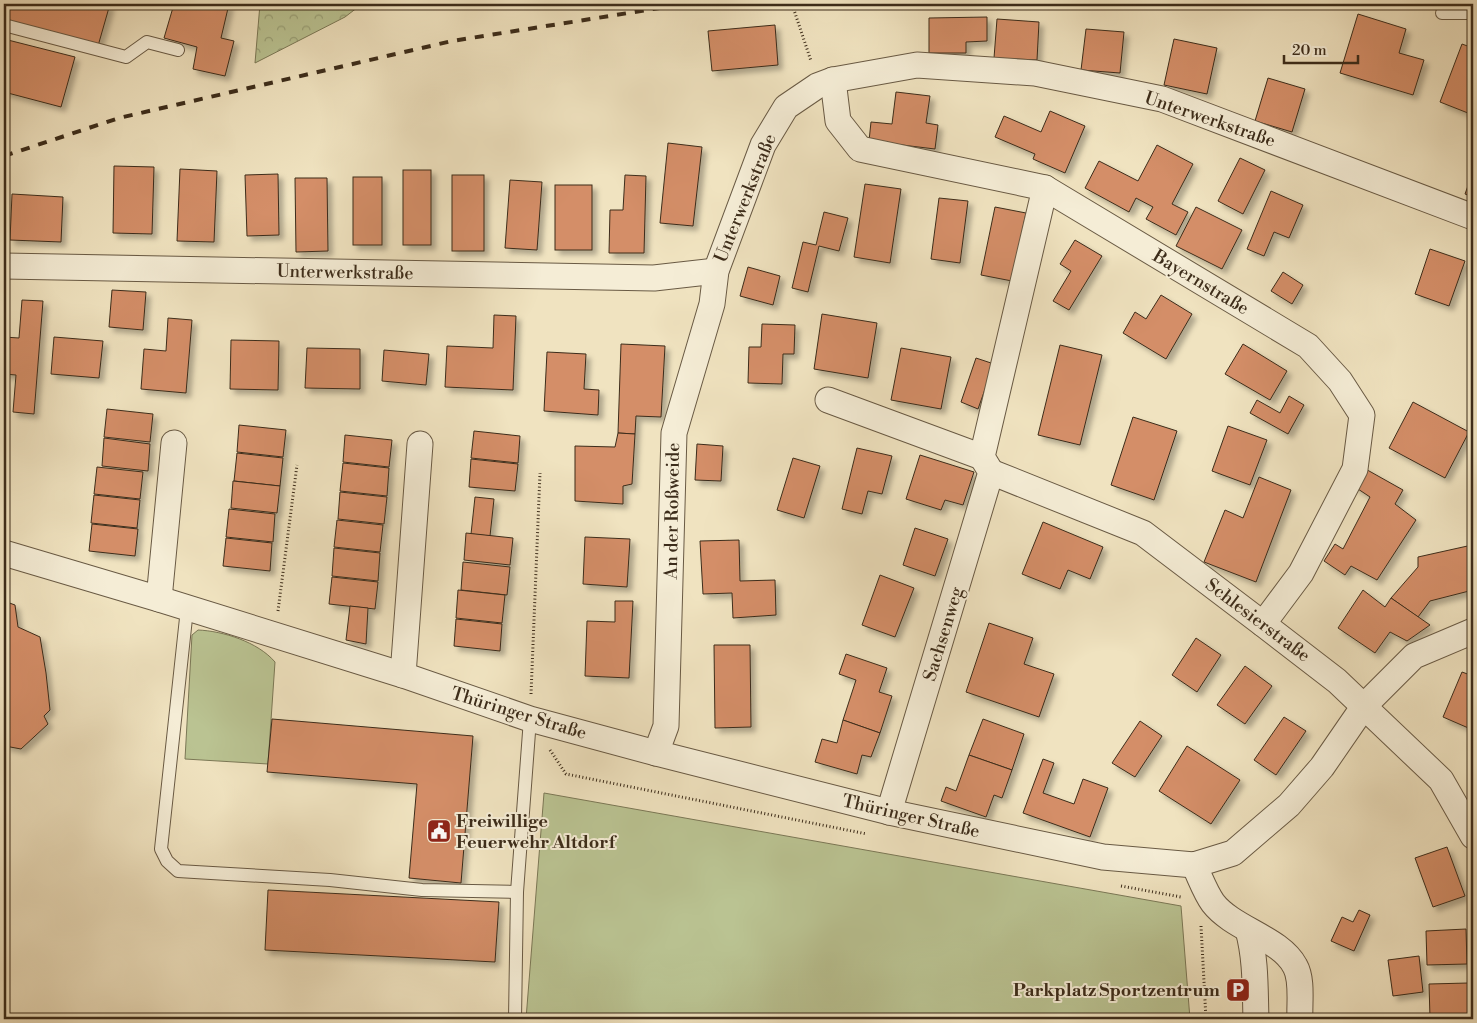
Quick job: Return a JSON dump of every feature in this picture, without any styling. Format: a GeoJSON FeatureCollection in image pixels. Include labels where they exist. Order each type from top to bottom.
{"type":"FeatureCollection","features":[{"type":"Feature","properties":{"kind":"street","name":"Unterwerkstraße"},"geometry":{"type":"LineString","coordinates":[[4,266],[654,278],[716,272],[763,145],[786,108],[825,83],[917,65],[1035,73],[1162,98],[1473,217]]}},
{"type":"Feature","properties":{"kind":"street","name":"Bayernstraße"},"geometry":{"type":"LineString","coordinates":[[825,83],[838,121],[860,149],[1045,188],[1308,346],[1340,382],[1362,415],[1355,469],[1301,572],[1263,624]]}},
{"type":"Feature","properties":{"kind":"street","name":"Sachsenweg"},"geometry":{"type":"LineString","coordinates":[[889,812],[986,464],[1045,188]]}},
{"type":"Feature","properties":{"kind":"street","name":"An der Roßweide"},"geometry":{"type":"LineString","coordinates":[[656,754],[666,726],[674,434],[712,304],[716,272]]}},
{"type":"Feature","properties":{"kind":"street"},"geometry":{"type":"LineString","coordinates":[[828,400],[986,464]]}},
{"type":"Feature","properties":{"kind":"street"},"geometry":{"type":"LineString","coordinates":[[159,599],[174,443]]}},
{"type":"Feature","properties":{"kind":"street"},"geometry":{"type":"LineString","coordinates":[[403,675],[420,444]]}},
{"type":"Feature","properties":{"kind":"street","name":"Schlesierstraße"},"geometry":{"type":"LineString","coordinates":[[986,464],[1143,533],[1263,624],[1337,681],[1441,780],[1473,836]]}},
{"type":"Feature","properties":{"kind":"street","name":"Thüringer Straße"},"geometry":{"type":"LineString","coordinates":[[4,553],[403,675],[530,718],[656,754],[889,812],[1199,875],[1233,853],[1289,805],[1322,767],[1364,706]]}},
{"type":"Feature","properties":{"kind":"street"},"geometry":{"type":"LineString","coordinates":[[1364,706],[1414,656],[1473,631]]}},
{"type":"Feature","properties":{"kind":"street"},"geometry":{"type":"LineString","coordinates":[[1199,875],[1214,903],[1248,930],[1280,949],[1296,966],[1299,983],[1300,1019]]}},
{"type":"Feature","properties":{"kind":"street"},"geometry":{"type":"LineString","coordinates":[[1248,930],[1255,972],[1256,1019]]}},
{"type":"Feature","properties":{"kind":"lane"},"geometry":{"type":"LineString","coordinates":[[1442,12],[1473,13]]}},
{"type":"Feature","properties":{"kind":"lane"},"geometry":{"type":"LineString","coordinates":[[4,25],[126,57],[147,42],[178,50]]}},
{"type":"Feature","properties":{"kind":"lane"},"geometry":{"type":"LineString","coordinates":[[188,609],[162,850],[167,862],[178,871],[330,880],[422,890],[517,892]]}},
{"type":"Feature","properties":{"kind":"lane"},"geometry":{"type":"LineString","coordinates":[[515,1019],[517,892],[530,718]]}},
{"type":"Feature","properties":{"kind":"path"},"geometry":{"type":"LineString","coordinates":[[794,4],[792,4],[825,83]]}},
{"type":"Feature","properties":{"kind":"path"},"geometry":{"type":"LineString","coordinates":[[274,636],[297,465]]}},
{"type":"Feature","properties":{"kind":"path"},"geometry":{"type":"LineString","coordinates":[[530,718],[540,473]]}},
{"type":"Feature","properties":{"kind":"path"},"geometry":{"type":"LineString","coordinates":[[1199,875],[1206,1019]]}},
{"type":"Feature","properties":{"kind":"green space"},"geometry":{"type":"Polygon","coordinates":[[[260,4],[362,4],[345,17],[255,63],[260,4]]]}},
{"type":"Feature","properties":{"kind":"green space"},"geometry":{"type":"Polygon","coordinates":[[[198,630],[229,635],[250,643],[275,662],[268,764],[185,759],[192,635],[198,630]]]}},
{"type":"Feature","properties":{"kind":"green space"},"geometry":{"type":"Polygon","coordinates":[[[544,793],[1181,906],[1190,1019],[526,1019],[544,793]]]}},
{"type":"Feature","properties":{"kind":"building"},"geometry":{"type":"Polygon","coordinates":[[[4,4],[110,4],[98,46],[4,22],[4,4]]]}},
{"type":"Feature","properties":{"kind":"building"},"geometry":{"type":"Polygon","coordinates":[[[174,4],[229,4],[221,38],[234,41],[225,76],[193,69],[197,47],[164,38],[174,4]]]}},
{"type":"Feature","properties":{"kind":"building"},"geometry":{"type":"Polygon","coordinates":[[[1358,14],[1406,29],[1399,53],[1424,60],[1413,95],[1340,73],[1358,14]]]}},
{"type":"Feature","properties":{"kind":"building"},"geometry":{"type":"Polygon","coordinates":[[[987,17],[987,41],[966,42],[966,53],[929,53],[929,18],[987,17]]]}},
{"type":"Feature","properties":{"kind":"building"},"geometry":{"type":"Polygon","coordinates":[[[997,19],[1039,22],[1037,60],[994,58],[997,19]]]}},
{"type":"Feature","properties":{"kind":"building"},"geometry":{"type":"Polygon","coordinates":[[[775,25],[778,65],[712,71],[708,31],[775,25]]]}},
{"type":"Feature","properties":{"kind":"building"},"geometry":{"type":"Polygon","coordinates":[[[1086,29],[1124,32],[1120,73],[1081,70],[1086,29]]]}},
{"type":"Feature","properties":{"kind":"building"},"geometry":{"type":"Polygon","coordinates":[[[4,39],[75,57],[61,107],[4,92],[4,39]]]}},
{"type":"Feature","properties":{"kind":"building"},"geometry":{"type":"Polygon","coordinates":[[[1174,39],[1217,48],[1207,94],[1164,85],[1174,39]]]}},
{"type":"Feature","properties":{"kind":"building"},"geometry":{"type":"Polygon","coordinates":[[[1462,44],[1473,48],[1473,115],[1440,102],[1462,44]]]}},
{"type":"Feature","properties":{"kind":"building"},"geometry":{"type":"Polygon","coordinates":[[[1268,78],[1305,89],[1292,132],[1255,121],[1268,78]]]}},
{"type":"Feature","properties":{"kind":"building"},"geometry":{"type":"Polygon","coordinates":[[[896,92],[930,96],[926,123],[938,125],[935,149],[869,141],[871,122],[892,124],[896,92]]]}},
{"type":"Feature","properties":{"kind":"building"},"geometry":{"type":"Polygon","coordinates":[[[1050,111],[1085,126],[1065,173],[1033,159],[1035,154],[995,137],[1004,116],[1041,132],[1050,111]]]}},
{"type":"Feature","properties":{"kind":"building"},"geometry":{"type":"Polygon","coordinates":[[[668,143],[702,147],[693,226],[660,223],[668,143]]]}},
{"type":"Feature","properties":{"kind":"building"},"geometry":{"type":"Polygon","coordinates":[[[1157,145],[1193,164],[1172,204],[1188,212],[1176,235],[1146,219],[1153,207],[1136,198],[1129,212],[1085,188],[1099,161],[1138,181],[1157,145]]]}},
{"type":"Feature","properties":{"kind":"building"},"geometry":{"type":"Polygon","coordinates":[[[1240,158],[1265,170],[1243,214],[1218,201],[1240,158]]]}},
{"type":"Feature","properties":{"kind":"building"},"geometry":{"type":"Polygon","coordinates":[[[114,166],[154,167],[152,234],[113,233],[114,166]]]}},
{"type":"Feature","properties":{"kind":"building"},"geometry":{"type":"Polygon","coordinates":[[[180,169],[217,171],[214,242],[177,241],[180,169]]]}},
{"type":"Feature","properties":{"kind":"building"},"geometry":{"type":"Polygon","coordinates":[[[403,170],[431,170],[431,245],[403,245],[403,170]]]}},
{"type":"Feature","properties":{"kind":"building"},"geometry":{"type":"Polygon","coordinates":[[[1473,172],[1473,197],[1465,194],[1473,172]]]}},
{"type":"Feature","properties":{"kind":"building"},"geometry":{"type":"Polygon","coordinates":[[[278,174],[279,235],[247,236],[245,175],[278,174]]]}},
{"type":"Feature","properties":{"kind":"building"},"geometry":{"type":"Polygon","coordinates":[[[452,175],[484,175],[484,251],[452,251],[452,175]]]}},
{"type":"Feature","properties":{"kind":"building"},"geometry":{"type":"Polygon","coordinates":[[[625,175],[646,176],[644,253],[609,253],[610,210],[623,210],[625,175]]]}},
{"type":"Feature","properties":{"kind":"building"},"geometry":{"type":"Polygon","coordinates":[[[353,177],[382,177],[382,245],[353,245],[353,177]]]}},
{"type":"Feature","properties":{"kind":"building"},"geometry":{"type":"Polygon","coordinates":[[[295,178],[327,178],[328,251],[296,252],[295,178]]]}},
{"type":"Feature","properties":{"kind":"building"},"geometry":{"type":"Polygon","coordinates":[[[510,180],[542,182],[537,250],[505,248],[510,180]]]}},
{"type":"Feature","properties":{"kind":"building"},"geometry":{"type":"Polygon","coordinates":[[[865,184],[901,189],[890,263],[854,257],[865,184]]]}},
{"type":"Feature","properties":{"kind":"building"},"geometry":{"type":"Polygon","coordinates":[[[555,185],[592,185],[592,250],[555,250],[555,185]]]}},
{"type":"Feature","properties":{"kind":"building"},"geometry":{"type":"Polygon","coordinates":[[[1271,191],[1303,205],[1289,238],[1274,232],[1264,256],[1247,249],[1271,191]]]}},
{"type":"Feature","properties":{"kind":"building"},"geometry":{"type":"Polygon","coordinates":[[[12,194],[63,197],[61,242],[10,240],[12,194]]]}},
{"type":"Feature","properties":{"kind":"building"},"geometry":{"type":"Polygon","coordinates":[[[939,198],[968,201],[960,263],[931,259],[939,198]]]}},
{"type":"Feature","properties":{"kind":"building"},"geometry":{"type":"Polygon","coordinates":[[[995,207],[1026,213],[1012,281],[981,275],[995,207]]]}},
{"type":"Feature","properties":{"kind":"building"},"geometry":{"type":"Polygon","coordinates":[[[1196,207],[1242,230],[1222,269],[1176,246],[1196,207]]]}},
{"type":"Feature","properties":{"kind":"building"},"geometry":{"type":"Polygon","coordinates":[[[824,212],[848,218],[839,251],[819,246],[808,292],[792,288],[803,242],[816,245],[824,212]]]}},
{"type":"Feature","properties":{"kind":"building"},"geometry":{"type":"Polygon","coordinates":[[[1075,240],[1102,256],[1069,310],[1053,301],[1071,271],[1060,264],[1075,240]]]}},
{"type":"Feature","properties":{"kind":"building"},"geometry":{"type":"Polygon","coordinates":[[[1430,249],[1465,261],[1449,306],[1415,294],[1430,249]]]}},
{"type":"Feature","properties":{"kind":"building"},"geometry":{"type":"Polygon","coordinates":[[[748,267],[780,276],[773,305],[740,296],[748,267]]]}},
{"type":"Feature","properties":{"kind":"building"},"geometry":{"type":"Polygon","coordinates":[[[1283,272],[1303,285],[1292,304],[1271,291],[1283,272]]]}},
{"type":"Feature","properties":{"kind":"building"},"geometry":{"type":"Polygon","coordinates":[[[112,290],[146,292],[143,330],[109,327],[112,290]]]}},
{"type":"Feature","properties":{"kind":"building"},"geometry":{"type":"Polygon","coordinates":[[[1161,295],[1192,314],[1166,359],[1123,333],[1135,312],[1146,319],[1161,295]]]}},
{"type":"Feature","properties":{"kind":"building"},"geometry":{"type":"Polygon","coordinates":[[[22,300],[43,301],[34,414],[13,412],[16,375],[4,374],[4,337],[19,338],[22,300]]]}},
{"type":"Feature","properties":{"kind":"building"},"geometry":{"type":"Polygon","coordinates":[[[822,314],[877,323],[868,378],[814,369],[822,314]]]}},
{"type":"Feature","properties":{"kind":"building"},"geometry":{"type":"Polygon","coordinates":[[[494,315],[516,316],[513,390],[445,387],[447,346],[493,348],[494,315]]]}},
{"type":"Feature","properties":{"kind":"building"},"geometry":{"type":"Polygon","coordinates":[[[168,318],[192,320],[186,393],[141,389],[144,349],[166,351],[168,318]]]}},
{"type":"Feature","properties":{"kind":"building"},"geometry":{"type":"Polygon","coordinates":[[[762,324],[795,325],[794,354],[783,354],[782,384],[748,383],[749,347],[761,347],[762,324]]]}},
{"type":"Feature","properties":{"kind":"building"},"geometry":{"type":"Polygon","coordinates":[[[54,337],[103,341],[99,378],[51,374],[54,337]]]}},
{"type":"Feature","properties":{"kind":"building"},"geometry":{"type":"Polygon","coordinates":[[[231,340],[279,341],[278,390],[230,389],[231,340]]]}},
{"type":"Feature","properties":{"kind":"building"},"geometry":{"type":"Polygon","coordinates":[[[621,344],[665,346],[661,417],[636,416],[635,434],[618,433],[621,344]]]}},
{"type":"Feature","properties":{"kind":"building"},"geometry":{"type":"Polygon","coordinates":[[[1243,344],[1287,371],[1270,400],[1225,374],[1243,344]]]}},
{"type":"Feature","properties":{"kind":"building"},"geometry":{"type":"Polygon","coordinates":[[[1060,345],[1102,355],[1080,445],[1038,435],[1060,345]]]}},
{"type":"Feature","properties":{"kind":"building"},"geometry":{"type":"Polygon","coordinates":[[[307,348],[360,349],[360,389],[305,388],[307,348]]]}},
{"type":"Feature","properties":{"kind":"building"},"geometry":{"type":"Polygon","coordinates":[[[901,348],[951,357],[941,409],[891,400],[901,348]]]}},
{"type":"Feature","properties":{"kind":"building"},"geometry":{"type":"Polygon","coordinates":[[[384,350],[429,354],[426,385],[382,381],[384,350]]]}},
{"type":"Feature","properties":{"kind":"building"},"geometry":{"type":"Polygon","coordinates":[[[547,352],[586,354],[584,389],[599,390],[598,415],[544,411],[547,352]]]}},
{"type":"Feature","properties":{"kind":"building"},"geometry":{"type":"Polygon","coordinates":[[[976,358],[994,364],[978,409],[961,402],[976,358]]]}},
{"type":"Feature","properties":{"kind":"building"},"geometry":{"type":"Polygon","coordinates":[[[1289,396],[1304,405],[1288,434],[1250,413],[1257,400],[1280,413],[1289,396]]]}},
{"type":"Feature","properties":{"kind":"building"},"geometry":{"type":"Polygon","coordinates":[[[1413,402],[1469,432],[1445,478],[1389,448],[1413,402]]]}},
{"type":"Feature","properties":{"kind":"building"},"geometry":{"type":"Polygon","coordinates":[[[107,409],[153,414],[150,442],[104,437],[107,409]]]}},
{"type":"Feature","properties":{"kind":"building"},"geometry":{"type":"Polygon","coordinates":[[[1133,417],[1177,431],[1154,500],[1111,485],[1133,417]]]}},
{"type":"Feature","properties":{"kind":"building"},"geometry":{"type":"Polygon","coordinates":[[[239,425],[286,430],[283,457],[237,452],[239,425]]]}},
{"type":"Feature","properties":{"kind":"building"},"geometry":{"type":"Polygon","coordinates":[[[1228,426],[1267,440],[1250,485],[1212,471],[1228,426]]]}},
{"type":"Feature","properties":{"kind":"building"},"geometry":{"type":"Polygon","coordinates":[[[474,431],[520,436],[518,463],[471,458],[474,431]]]}},
{"type":"Feature","properties":{"kind":"building"},"geometry":{"type":"Polygon","coordinates":[[[618,433],[635,434],[632,484],[623,486],[623,504],[575,501],[575,446],[615,447],[618,433]]]}},
{"type":"Feature","properties":{"kind":"building"},"geometry":{"type":"Polygon","coordinates":[[[345,435],[392,440],[389,467],[343,462],[345,435]]]}},
{"type":"Feature","properties":{"kind":"building"},"geometry":{"type":"Polygon","coordinates":[[[104,438],[150,444],[148,471],[102,466],[104,438]]]}},
{"type":"Feature","properties":{"kind":"building"},"geometry":{"type":"Polygon","coordinates":[[[697,444],[723,446],[721,481],[695,480],[697,444]]]}},
{"type":"Feature","properties":{"kind":"building"},"geometry":{"type":"Polygon","coordinates":[[[857,448],[892,456],[882,494],[868,491],[862,514],[842,509],[857,448]]]}},
{"type":"Feature","properties":{"kind":"building"},"geometry":{"type":"Polygon","coordinates":[[[237,453],[283,458],[280,486],[234,481],[237,453]]]}},
{"type":"Feature","properties":{"kind":"building"},"geometry":{"type":"Polygon","coordinates":[[[920,455],[974,472],[963,505],[945,500],[941,510],[906,499],[920,455]]]}},
{"type":"Feature","properties":{"kind":"building"},"geometry":{"type":"Polygon","coordinates":[[[793,458],[820,466],[804,518],[777,510],[793,458]]]}},
{"type":"Feature","properties":{"kind":"building"},"geometry":{"type":"Polygon","coordinates":[[[471,459],[518,464],[515,491],[469,487],[471,459]]]}},
{"type":"Feature","properties":{"kind":"building"},"geometry":{"type":"Polygon","coordinates":[[[343,463],[389,468],[387,496],[340,491],[343,463]]]}},
{"type":"Feature","properties":{"kind":"building"},"geometry":{"type":"Polygon","coordinates":[[[97,467],[143,472],[140,499],[94,494],[97,467]]]}},
{"type":"Feature","properties":{"kind":"building"},"geometry":{"type":"Polygon","coordinates":[[[1362,467],[1403,490],[1395,504],[1416,520],[1377,580],[1351,566],[1345,575],[1324,561],[1335,544],[1343,549],[1370,497],[1352,485],[1362,467]]]}},
{"type":"Feature","properties":{"kind":"building"},"geometry":{"type":"Polygon","coordinates":[[[1259,477],[1291,490],[1256,582],[1204,562],[1225,510],[1243,518],[1259,477]]]}},
{"type":"Feature","properties":{"kind":"building"},"geometry":{"type":"Polygon","coordinates":[[[233,481],[280,486],[277,513],[231,508],[233,481]]]}},
{"type":"Feature","properties":{"kind":"building"},"geometry":{"type":"Polygon","coordinates":[[[340,492],[387,497],[384,524],[338,519],[340,492]]]}},
{"type":"Feature","properties":{"kind":"building"},"geometry":{"type":"Polygon","coordinates":[[[94,495],[140,500],[137,528],[91,523],[94,495]]]}},
{"type":"Feature","properties":{"kind":"building"},"geometry":{"type":"Polygon","coordinates":[[[475,497],[494,499],[490,536],[471,534],[475,497]]]}},
{"type":"Feature","properties":{"kind":"building"},"geometry":{"type":"Polygon","coordinates":[[[229,509],[275,514],[273,542],[226,537],[229,509]]]}},
{"type":"Feature","properties":{"kind":"building"},"geometry":{"type":"Polygon","coordinates":[[[337,520],[383,525],[380,552],[334,547],[337,520]]]}},
{"type":"Feature","properties":{"kind":"building"},"geometry":{"type":"Polygon","coordinates":[[[1043,522],[1103,547],[1090,579],[1068,570],[1060,589],[1022,574],[1043,522]]]}},
{"type":"Feature","properties":{"kind":"building"},"geometry":{"type":"Polygon","coordinates":[[[92,524],[138,529],[135,556],[89,551],[92,524]]]}},
{"type":"Feature","properties":{"kind":"building"},"geometry":{"type":"Polygon","coordinates":[[[915,528],[948,539],[935,576],[903,565],[915,528]]]}},
{"type":"Feature","properties":{"kind":"building"},"geometry":{"type":"Polygon","coordinates":[[[466,533],[513,538],[510,565],[464,560],[466,533]]]}},
{"type":"Feature","properties":{"kind":"building"},"geometry":{"type":"Polygon","coordinates":[[[585,537],[630,539],[627,587],[583,584],[585,537]]]}},
{"type":"Feature","properties":{"kind":"building"},"geometry":{"type":"Polygon","coordinates":[[[226,538],[272,543],[270,571],[223,566],[226,538]]]}},
{"type":"Feature","properties":{"kind":"building"},"geometry":{"type":"Polygon","coordinates":[[[739,540],[740,581],[775,580],[776,615],[733,618],[732,593],[703,594],[700,541],[739,540]]]}},
{"type":"Feature","properties":{"kind":"building"},"geometry":{"type":"Polygon","coordinates":[[[1472,545],[1473,590],[1430,601],[1418,617],[1391,598],[1418,567],[1418,557],[1472,545]]]}},
{"type":"Feature","properties":{"kind":"building"},"geometry":{"type":"Polygon","coordinates":[[[334,548],[380,553],[378,581],[332,576],[334,548]]]}},
{"type":"Feature","properties":{"kind":"building"},"geometry":{"type":"Polygon","coordinates":[[[463,562],[510,567],[507,595],[461,590],[463,562]]]}},
{"type":"Feature","properties":{"kind":"building"},"geometry":{"type":"Polygon","coordinates":[[[880,575],[914,588],[895,637],[862,625],[880,575]]]}},
{"type":"Feature","properties":{"kind":"building"},"geometry":{"type":"Polygon","coordinates":[[[332,577],[378,582],[375,609],[329,604],[332,577]]]}},
{"type":"Feature","properties":{"kind":"building"},"geometry":{"type":"Polygon","coordinates":[[[458,590],[505,595],[502,623],[456,618],[458,590]]]}},
{"type":"Feature","properties":{"kind":"building"},"geometry":{"type":"Polygon","coordinates":[[[1363,590],[1385,607],[1391,598],[1430,625],[1407,641],[1390,632],[1375,653],[1338,628],[1363,590]]]}},
{"type":"Feature","properties":{"kind":"building"},"geometry":{"type":"Polygon","coordinates":[[[4,601],[15,605],[18,627],[40,637],[46,673],[50,710],[44,716],[48,724],[21,749],[5,746],[4,741],[4,601]]]}},
{"type":"Feature","properties":{"kind":"building"},"geometry":{"type":"Polygon","coordinates":[[[615,601],[633,601],[629,678],[585,676],[587,621],[615,622],[615,601]]]}},
{"type":"Feature","properties":{"kind":"building"},"geometry":{"type":"Polygon","coordinates":[[[350,606],[368,608],[366,644],[346,640],[350,606]]]}},
{"type":"Feature","properties":{"kind":"building"},"geometry":{"type":"Polygon","coordinates":[[[456,619],[502,624],[500,651],[454,646],[456,619]]]}},
{"type":"Feature","properties":{"kind":"building"},"geometry":{"type":"Polygon","coordinates":[[[989,623],[1033,638],[1024,664],[1054,674],[1039,717],[966,692],[989,623]]]}},
{"type":"Feature","properties":{"kind":"building"},"geometry":{"type":"Polygon","coordinates":[[[1196,638],[1221,655],[1197,692],[1172,675],[1196,638]]]}},
{"type":"Feature","properties":{"kind":"building"},"geometry":{"type":"Polygon","coordinates":[[[714,645],[750,645],[751,727],[715,728],[714,645]]]}},
{"type":"Feature","properties":{"kind":"building"},"geometry":{"type":"Polygon","coordinates":[[[846,654],[887,668],[879,692],[892,696],[880,733],[843,720],[856,680],[839,674],[846,654]]]}},
{"type":"Feature","properties":{"kind":"building"},"geometry":{"type":"Polygon","coordinates":[[[1245,666],[1272,686],[1245,724],[1217,705],[1245,666]]]}},
{"type":"Feature","properties":{"kind":"building"},"geometry":{"type":"Polygon","coordinates":[[[1462,672],[1473,676],[1473,730],[1443,717],[1462,672]]]}},
{"type":"Feature","properties":{"kind":"building"},"geometry":{"type":"Polygon","coordinates":[[[1284,717],[1306,731],[1276,775],[1254,760],[1284,717]]]}},
{"type":"Feature","properties":{"kind":"building","name":"Freiwillige Feuerwehr Altdorf"},"geometry":{"type":"Polygon","coordinates":[[[272,719],[473,736],[461,883],[409,878],[417,784],[267,772],[272,719]]]}},
{"type":"Feature","properties":{"kind":"building"},"geometry":{"type":"Polygon","coordinates":[[[983,719],[1024,734],[1012,770],[969,755],[983,719]]]}},
{"type":"Feature","properties":{"kind":"building"},"geometry":{"type":"Polygon","coordinates":[[[843,720],[880,733],[871,757],[862,755],[857,774],[815,762],[822,739],[837,743],[843,720]]]}},
{"type":"Feature","properties":{"kind":"building"},"geometry":{"type":"Polygon","coordinates":[[[1140,721],[1162,736],[1135,777],[1112,763],[1140,721]]]}},
{"type":"Feature","properties":{"kind":"building"},"geometry":{"type":"Polygon","coordinates":[[[1187,746],[1240,780],[1211,824],[1159,791],[1187,746]]]}},
{"type":"Feature","properties":{"kind":"building"},"geometry":{"type":"Polygon","coordinates":[[[969,755],[1012,770],[1002,798],[994,795],[986,817],[941,801],[946,787],[956,791],[969,755]]]}},
{"type":"Feature","properties":{"kind":"building"},"geometry":{"type":"Polygon","coordinates":[[[1043,759],[1054,763],[1043,793],[1074,804],[1083,779],[1108,788],[1090,837],[1023,813],[1043,759]]]}},
{"type":"Feature","properties":{"kind":"building"},"geometry":{"type":"Polygon","coordinates":[[[1447,847],[1465,896],[1433,907],[1415,858],[1447,847]]]}},
{"type":"Feature","properties":{"kind":"building"},"geometry":{"type":"Polygon","coordinates":[[[268,890],[499,902],[495,962],[265,950],[268,890]]]}},
{"type":"Feature","properties":{"kind":"building"},"geometry":{"type":"Polygon","coordinates":[[[1359,910],[1370,915],[1354,951],[1331,941],[1342,917],[1353,922],[1359,910]]]}},
{"type":"Feature","properties":{"kind":"building"},"geometry":{"type":"Polygon","coordinates":[[[1466,929],[1467,964],[1427,965],[1426,931],[1466,929]]]}},
{"type":"Feature","properties":{"kind":"building"},"geometry":{"type":"Polygon","coordinates":[[[1419,956],[1423,992],[1393,996],[1388,960],[1419,956]]]}},
{"type":"Feature","properties":{"kind":"building"},"geometry":{"type":"Polygon","coordinates":[[[1468,983],[1469,1017],[1430,1018],[1429,984],[1468,983]]]}},
{"type":"Feature","properties":{"kind":"railway"},"geometry":{"type":"LineString","coordinates":[[4,156],[119,118],[452,41],[685,4]]}},
{"type":"Feature","properties":{"kind":"place","name":"Freiwillige Feuerwehr Altdorf"},"geometry":{"type":"Point","coordinates":[439,831]}},
{"type":"Feature","properties":{"kind":"place","name":"Parkplatz Sportzentrum"},"geometry":{"type":"Point","coordinates":[1238,990]}}]}
